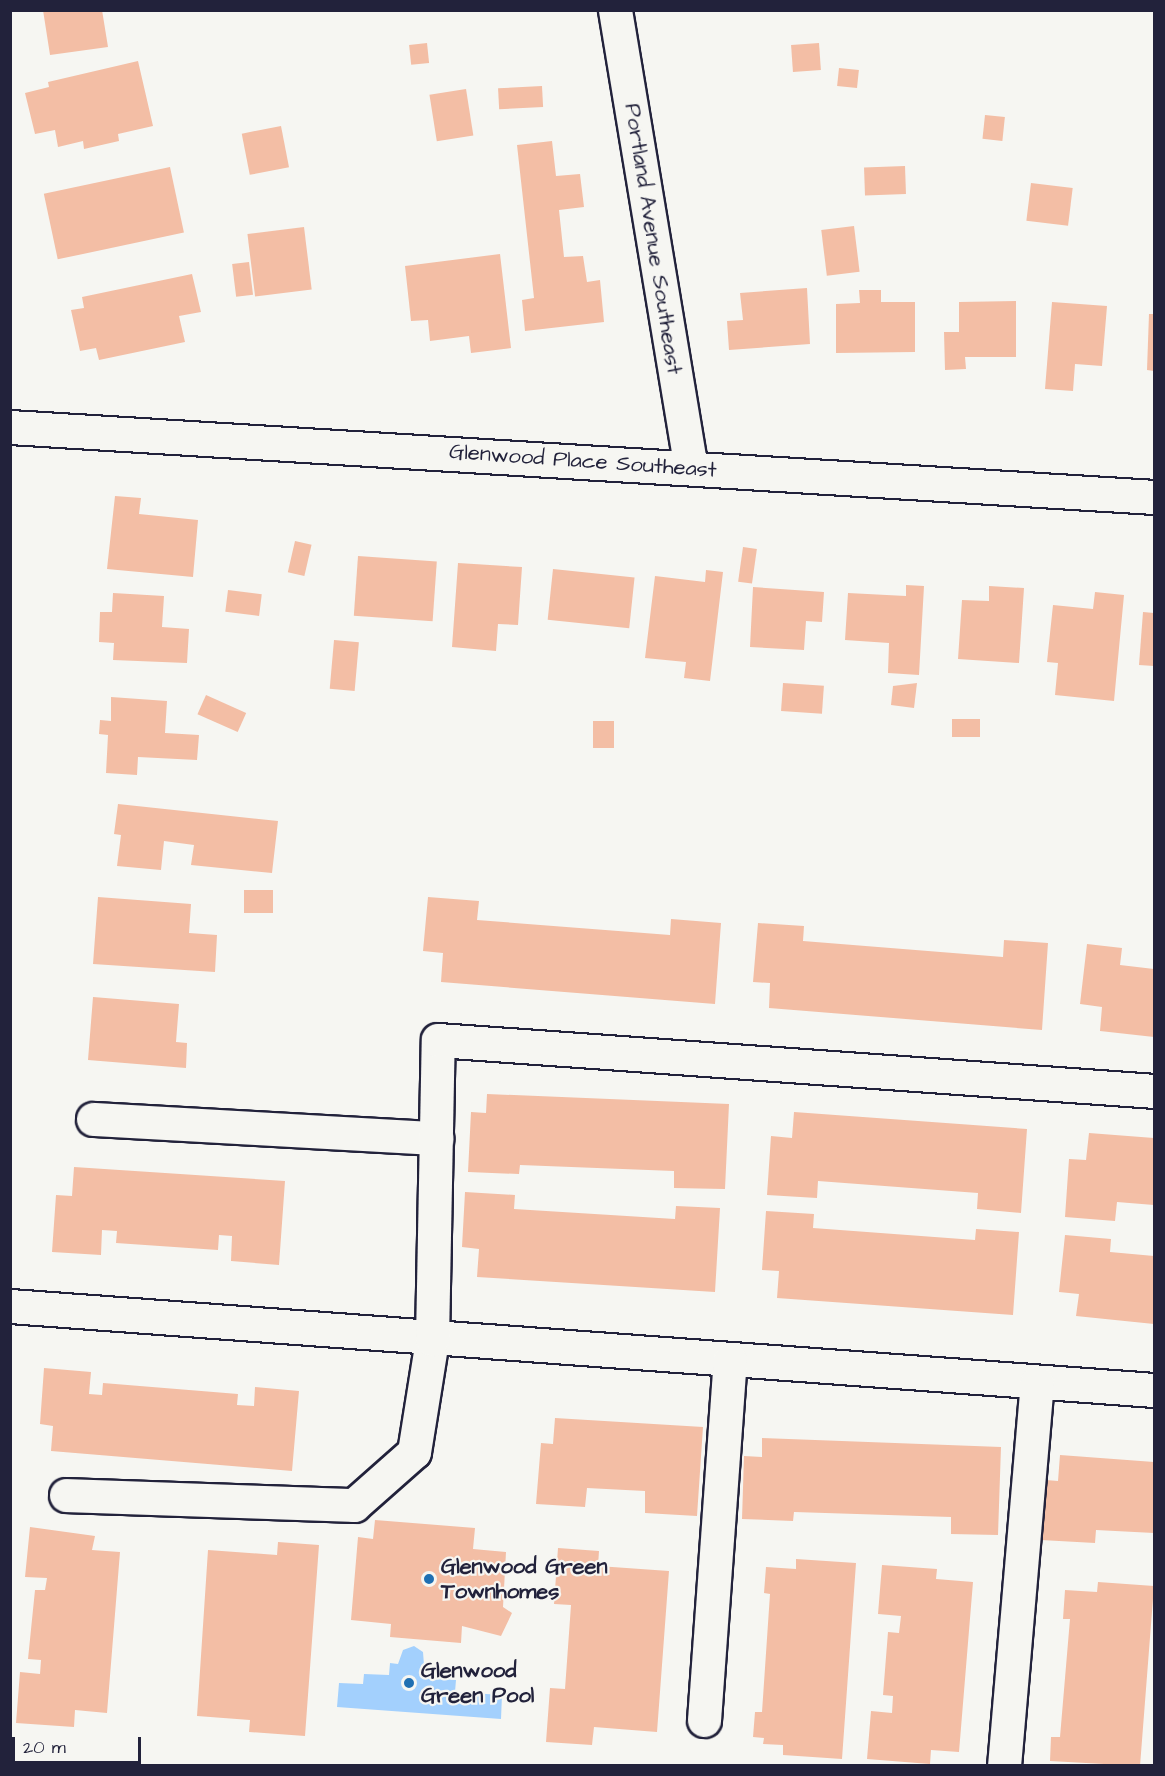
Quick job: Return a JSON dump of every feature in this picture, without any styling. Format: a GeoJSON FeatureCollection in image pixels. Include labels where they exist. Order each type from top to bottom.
{"type":"FeatureCollection","features":[{"type":"Feature","properties":{"kind":"street","name":"Portland Avenue Southeast"},"geometry":{"type":"LineString","coordinates":[[615,10],[691,467]]}},
{"type":"Feature","properties":{"kind":"street","name":"Glenwood Place Southeast"},"geometry":{"type":"LineString","coordinates":[[10,427],[1155,497]]}},
{"type":"Feature","properties":{"kind":"street"},"geometry":{"type":"LineString","coordinates":[[66,1495],[354,1505],[414,1452],[432,1339],[438,1040],[1155,1090]]}},
{"type":"Feature","properties":{"kind":"street"},"geometry":{"type":"LineString","coordinates":[[93,1119],[436,1138]]}},
{"type":"Feature","properties":{"kind":"street"},"geometry":{"type":"LineString","coordinates":[[10,1306],[379,1336],[1155,1390]]}},
{"type":"Feature","properties":{"kind":"street"},"geometry":{"type":"LineString","coordinates":[[704,1720],[730,1360]]}},
{"type":"Feature","properties":{"kind":"street"},"geometry":{"type":"LineString","coordinates":[[1004,1766],[1036,1382]]}},
{"type":"Feature","properties":{"kind":"water","name":"Glenwood Green Pool"},"geometry":{"type":"Polygon","coordinates":[[[414,1646],[423,1652],[424,1665],[432,1666],[432,1678],[456,1680],[455,1692],[502,1695],[501,1719],[337,1707],[339,1683],[363,1684],[364,1674],[389,1675],[390,1663],[398,1664],[403,1650],[414,1646]]]}},
{"type":"Feature","properties":{"kind":"building"},"geometry":{"type":"Polygon","coordinates":[[[43,10],[102,10],[108,47],[50,55],[43,10]]]}},
{"type":"Feature","properties":{"kind":"building"},"geometry":{"type":"Polygon","coordinates":[[[427,43],[429,63],[411,65],[409,45],[427,43]]]}},
{"type":"Feature","properties":{"kind":"building"},"geometry":{"type":"Polygon","coordinates":[[[819,43],[821,70],[793,72],[791,45],[819,43]]]}},
{"type":"Feature","properties":{"kind":"building"},"geometry":{"type":"Polygon","coordinates":[[[138,61],[153,126],[118,134],[119,141],[84,149],[83,141],[58,147],[55,130],[35,134],[25,93],[49,87],[48,82],[138,61]]]}},
{"type":"Feature","properties":{"kind":"building"},"geometry":{"type":"Polygon","coordinates":[[[839,68],[859,70],[857,88],[837,86],[839,68]]]}},
{"type":"Feature","properties":{"kind":"building"},"geometry":{"type":"Polygon","coordinates":[[[542,86],[543,107],[499,109],[498,88],[542,86]]]}},
{"type":"Feature","properties":{"kind":"building"},"geometry":{"type":"Polygon","coordinates":[[[466,89],[473,135],[437,141],[429,95],[466,89]]]}},
{"type":"Feature","properties":{"kind":"building"},"geometry":{"type":"Polygon","coordinates":[[[985,115],[1005,117],[1002,141],[982,139],[985,115]]]}},
{"type":"Feature","properties":{"kind":"building"},"geometry":{"type":"Polygon","coordinates":[[[281,126],[289,167],[250,175],[242,134],[281,126]]]}},
{"type":"Feature","properties":{"kind":"building"},"geometry":{"type":"Polygon","coordinates":[[[552,141],[556,176],[580,174],[584,207],[559,210],[564,257],[583,256],[587,282],[600,280],[604,322],[525,331],[522,300],[534,298],[517,145],[552,141]]]}},
{"type":"Feature","properties":{"kind":"building"},"geometry":{"type":"Polygon","coordinates":[[[905,166],[906,194],[865,195],[864,167],[905,166]]]}},
{"type":"Feature","properties":{"kind":"building"},"geometry":{"type":"Polygon","coordinates":[[[170,167],[184,233],[58,259],[44,194],[170,167]]]}},
{"type":"Feature","properties":{"kind":"building"},"geometry":{"type":"Polygon","coordinates":[[[1031,183],[1073,188],[1068,226],[1026,221],[1031,183]]]}},
{"type":"Feature","properties":{"kind":"building"},"geometry":{"type":"Polygon","coordinates":[[[854,226],[860,272],[827,276],[821,230],[854,226]]]}},
{"type":"Feature","properties":{"kind":"building"},"geometry":{"type":"Polygon","coordinates":[[[304,227],[312,290],[255,296],[247,234],[304,227]]]}},
{"type":"Feature","properties":{"kind":"building"},"geometry":{"type":"Polygon","coordinates":[[[500,254],[511,348],[471,353],[469,336],[430,341],[428,320],[411,321],[405,266],[500,254]]]}},
{"type":"Feature","properties":{"kind":"building"},"geometry":{"type":"Polygon","coordinates":[[[249,262],[253,295],[236,297],[232,264],[249,262]]]}},
{"type":"Feature","properties":{"kind":"building"},"geometry":{"type":"Polygon","coordinates":[[[192,274],[201,312],[179,316],[185,342],[99,360],[96,348],[80,351],[71,310],[84,308],[82,297],[192,274]]]}},
{"type":"Feature","properties":{"kind":"building"},"geometry":{"type":"Polygon","coordinates":[[[807,288],[810,344],[729,350],[727,321],[743,320],[740,293],[807,288]]]}},
{"type":"Feature","properties":{"kind":"building"},"geometry":{"type":"Polygon","coordinates":[[[859,290],[881,290],[881,302],[915,302],[915,352],[836,353],[836,304],[860,303],[859,290]]]}},
{"type":"Feature","properties":{"kind":"building"},"geometry":{"type":"Polygon","coordinates":[[[1016,301],[1016,357],[965,357],[966,369],[945,370],[944,332],[959,332],[959,302],[1016,301]]]}},
{"type":"Feature","properties":{"kind":"building"},"geometry":{"type":"Polygon","coordinates":[[[1052,302],[1107,306],[1102,366],[1075,364],[1073,391],[1045,389],[1052,302]]]}},
{"type":"Feature","properties":{"kind":"building"},"geometry":{"type":"Polygon","coordinates":[[[1149,314],[1154,314],[1154,371],[1147,370],[1149,314]]]}},
{"type":"Feature","properties":{"kind":"building"},"geometry":{"type":"Polygon","coordinates":[[[115,496],[141,498],[139,514],[198,520],[193,577],[107,569],[115,496]]]}},
{"type":"Feature","properties":{"kind":"building"},"geometry":{"type":"Polygon","coordinates":[[[295,541],[312,545],[304,576],[288,572],[295,541]]]}},
{"type":"Feature","properties":{"kind":"building"},"geometry":{"type":"Polygon","coordinates":[[[743,547],[757,549],[752,584],[738,582],[743,547]]]}},
{"type":"Feature","properties":{"kind":"building"},"geometry":{"type":"Polygon","coordinates":[[[358,556],[437,562],[433,621],[354,616],[358,556]]]}},
{"type":"Feature","properties":{"kind":"building"},"geometry":{"type":"Polygon","coordinates":[[[458,563],[522,567],[518,625],[498,624],[496,651],[452,647],[458,563]]]}},
{"type":"Feature","properties":{"kind":"building"},"geometry":{"type":"Polygon","coordinates":[[[553,569],[635,578],[629,628],[548,620],[553,569]]]}},
{"type":"Feature","properties":{"kind":"building"},"geometry":{"type":"Polygon","coordinates":[[[706,570],[723,572],[710,681],[684,678],[686,662],[645,658],[655,576],[705,582],[706,570]]]}},
{"type":"Feature","properties":{"kind":"building"},"geometry":{"type":"Polygon","coordinates":[[[906,585],[924,586],[919,675],[888,673],[889,643],[845,640],[848,593],[906,596],[906,585]]]}},
{"type":"Feature","properties":{"kind":"building"},"geometry":{"type":"Polygon","coordinates":[[[989,586],[1024,588],[1019,663],[958,659],[962,600],[989,601],[989,586]]]}},
{"type":"Feature","properties":{"kind":"building"},"geometry":{"type":"Polygon","coordinates":[[[753,587],[824,592],[822,622],[806,621],[804,650],[750,647],[753,587]]]}},
{"type":"Feature","properties":{"kind":"building"},"geometry":{"type":"Polygon","coordinates":[[[228,590],[262,594],[259,616],[225,612],[228,590]]]}},
{"type":"Feature","properties":{"kind":"building"},"geometry":{"type":"Polygon","coordinates":[[[1095,592],[1124,595],[1114,701],[1055,695],[1058,663],[1047,662],[1053,605],[1093,609],[1095,592]]]}},
{"type":"Feature","properties":{"kind":"building"},"geometry":{"type":"Polygon","coordinates":[[[113,593],[164,596],[162,627],[189,629],[187,663],[113,660],[114,643],[99,642],[100,612],[112,612],[113,593]]]}},
{"type":"Feature","properties":{"kind":"building"},"geometry":{"type":"Polygon","coordinates":[[[1143,612],[1154,613],[1154,666],[1139,665],[1143,612]]]}},
{"type":"Feature","properties":{"kind":"building"},"geometry":{"type":"Polygon","coordinates":[[[334,640],[359,642],[355,691],[330,689],[334,640]]]}},
{"type":"Feature","properties":{"kind":"building"},"geometry":{"type":"Polygon","coordinates":[[[783,683],[824,686],[822,714],[781,711],[783,683]]]}},
{"type":"Feature","properties":{"kind":"building"},"geometry":{"type":"Polygon","coordinates":[[[917,683],[914,708],[891,705],[893,686],[917,683]]]}},
{"type":"Feature","properties":{"kind":"building"},"geometry":{"type":"Polygon","coordinates":[[[206,695],[246,713],[238,732],[197,714],[206,695]]]}},
{"type":"Feature","properties":{"kind":"building"},"geometry":{"type":"Polygon","coordinates":[[[111,697],[167,701],[165,733],[199,735],[197,760],[138,757],[137,775],[106,773],[108,735],[99,734],[100,720],[111,721],[111,697]]]}},
{"type":"Feature","properties":{"kind":"building"},"geometry":{"type":"Polygon","coordinates":[[[952,719],[980,719],[980,737],[952,737],[952,719]]]}},
{"type":"Feature","properties":{"kind":"building"},"geometry":{"type":"Polygon","coordinates":[[[593,721],[614,721],[614,748],[593,748],[593,721]]]}},
{"type":"Feature","properties":{"kind":"building"},"geometry":{"type":"Polygon","coordinates":[[[118,804],[278,821],[272,873],[191,865],[194,845],[164,841],[161,870],[117,866],[121,835],[114,834],[118,804]]]}},
{"type":"Feature","properties":{"kind":"building"},"geometry":{"type":"Polygon","coordinates":[[[244,890],[273,890],[273,913],[244,913],[244,890]]]}},
{"type":"Feature","properties":{"kind":"building"},"geometry":{"type":"Polygon","coordinates":[[[98,897],[191,904],[189,933],[217,935],[215,972],[93,964],[98,897]]]}},
{"type":"Feature","properties":{"kind":"building"},"geometry":{"type":"Polygon","coordinates":[[[428,897],[479,901],[477,920],[670,935],[671,919],[721,923],[715,1004],[441,982],[443,953],[423,951],[428,897]]]}},
{"type":"Feature","properties":{"kind":"building"},"geometry":{"type":"Polygon","coordinates":[[[758,923],[804,926],[803,941],[1003,957],[1004,940],[1048,943],[1042,1030],[769,1008],[770,983],[753,982],[758,923]]]}},
{"type":"Feature","properties":{"kind":"building"},"geometry":{"type":"Polygon","coordinates":[[[1087,944],[1122,948],[1120,965],[1154,969],[1154,1037],[1100,1031],[1102,1007],[1080,1004],[1087,944]]]}},
{"type":"Feature","properties":{"kind":"building"},"geometry":{"type":"Polygon","coordinates":[[[93,997],[179,1004],[176,1042],[187,1043],[186,1068],[88,1060],[93,997]]]}},
{"type":"Feature","properties":{"kind":"building"},"geometry":{"type":"Polygon","coordinates":[[[487,1094],[729,1104],[725,1189],[674,1188],[674,1171],[520,1165],[519,1174],[468,1172],[471,1112],[486,1113],[487,1094]]]}},
{"type":"Feature","properties":{"kind":"building"},"geometry":{"type":"Polygon","coordinates":[[[794,1112],[1027,1129],[1021,1213],[977,1209],[978,1193],[818,1181],[817,1198],[767,1195],[771,1136],[792,1138],[794,1112]]]}},
{"type":"Feature","properties":{"kind":"building"},"geometry":{"type":"Polygon","coordinates":[[[1089,1133],[1154,1138],[1154,1205],[1117,1202],[1115,1221],[1065,1217],[1069,1159],[1086,1160],[1089,1133]]]}},
{"type":"Feature","properties":{"kind":"building"},"geometry":{"type":"Polygon","coordinates":[[[74,1167],[285,1181],[279,1265],[231,1261],[232,1236],[219,1235],[218,1250],[116,1243],[117,1231],[102,1230],[101,1255],[52,1252],[56,1195],[72,1196],[74,1167]]]}},
{"type":"Feature","properties":{"kind":"building"},"geometry":{"type":"Polygon","coordinates":[[[465,1192],[515,1195],[514,1209],[675,1219],[676,1206],[720,1208],[715,1292],[477,1277],[479,1249],[462,1247],[465,1192]]]}},
{"type":"Feature","properties":{"kind":"building"},"geometry":{"type":"Polygon","coordinates":[[[766,1211],[814,1214],[813,1228],[975,1240],[976,1229],[1019,1232],[1013,1315],[777,1298],[779,1271],[762,1270],[766,1211]]]}},
{"type":"Feature","properties":{"kind":"building"},"geometry":{"type":"Polygon","coordinates":[[[1065,1235],[1111,1239],[1110,1252],[1154,1256],[1154,1324],[1076,1316],[1079,1294],[1059,1292],[1065,1235]]]}},
{"type":"Feature","properties":{"kind":"building"},"geometry":{"type":"Polygon","coordinates":[[[44,1368],[91,1372],[89,1394],[102,1395],[103,1383],[238,1394],[237,1405],[254,1406],[255,1387],[299,1391],[292,1471],[51,1451],[53,1426],[40,1424],[44,1368]]]}},
{"type":"Feature","properties":{"kind":"building"},"geometry":{"type":"Polygon","coordinates":[[[555,1418],[703,1427],[697,1516],[645,1513],[645,1491],[587,1488],[585,1507],[536,1504],[541,1443],[553,1444],[555,1418]]]}},
{"type":"Feature","properties":{"kind":"building"},"geometry":{"type":"Polygon","coordinates":[[[762,1438],[1001,1447],[998,1535],[951,1534],[951,1517],[794,1512],[793,1521],[742,1519],[744,1456],[762,1457],[762,1438]]]}},
{"type":"Feature","properties":{"kind":"building"},"geometry":{"type":"Polygon","coordinates":[[[1060,1455],[1154,1462],[1154,1533],[1096,1530],[1095,1543],[1041,1540],[1046,1480],[1058,1481],[1060,1455]]]}},
{"type":"Feature","properties":{"kind":"building","name":"Glenwood Green Townhomes"},"geometry":{"type":"Polygon","coordinates":[[[375,1520],[475,1528],[473,1549],[506,1552],[503,1607],[512,1613],[501,1636],[462,1626],[461,1643],[390,1637],[391,1624],[351,1620],[358,1537],[373,1539],[375,1520]]]}},
{"type":"Feature","properties":{"kind":"building"},"geometry":{"type":"Polygon","coordinates":[[[30,1527],[95,1536],[92,1550],[120,1552],[107,1713],[75,1710],[74,1727],[16,1723],[20,1672],[40,1674],[41,1660],[28,1659],[35,1590],[45,1590],[47,1578],[25,1577],[30,1527]]]}},
{"type":"Feature","properties":{"kind":"building"},"geometry":{"type":"Polygon","coordinates":[[[278,1542],[319,1545],[305,1736],[249,1732],[250,1720],[197,1716],[208,1550],[277,1555],[278,1542]]]}},
{"type":"Feature","properties":{"kind":"building"},"geometry":{"type":"Polygon","coordinates":[[[558,1548],[599,1551],[598,1566],[669,1571],[657,1732],[594,1727],[592,1745],[546,1742],[550,1688],[565,1689],[571,1605],[554,1604],[558,1548]]]}},
{"type":"Feature","properties":{"kind":"building"},"geometry":{"type":"Polygon","coordinates":[[[796,1559],[856,1563],[842,1759],[783,1755],[783,1745],[763,1744],[764,1738],[753,1737],[755,1712],[762,1712],[770,1594],[764,1593],[766,1567],[796,1569],[796,1559]]]}},
{"type":"Feature","properties":{"kind":"building"},"geometry":{"type":"Polygon","coordinates":[[[882,1565],[937,1569],[936,1579],[973,1582],[959,1752],[931,1750],[930,1764],[867,1759],[871,1711],[892,1713],[893,1696],[883,1695],[888,1632],[899,1633],[901,1616],[878,1614],[882,1565]]]}},
{"type":"Feature","properties":{"kind":"building"},"geometry":{"type":"Polygon","coordinates":[[[1098,1582],[1154,1586],[1140,1766],[1050,1761],[1051,1737],[1060,1737],[1070,1619],[1063,1619],[1065,1590],[1097,1592],[1098,1582]]]}},
{"type":"Feature","properties":{"kind":"place","name":"Glenwood Green Townhomes"},"geometry":{"type":"Point","coordinates":[429,1579]}},
{"type":"Feature","properties":{"kind":"place","name":"Glenwood Green Pool"},"geometry":{"type":"Point","coordinates":[409,1683]}}]}
